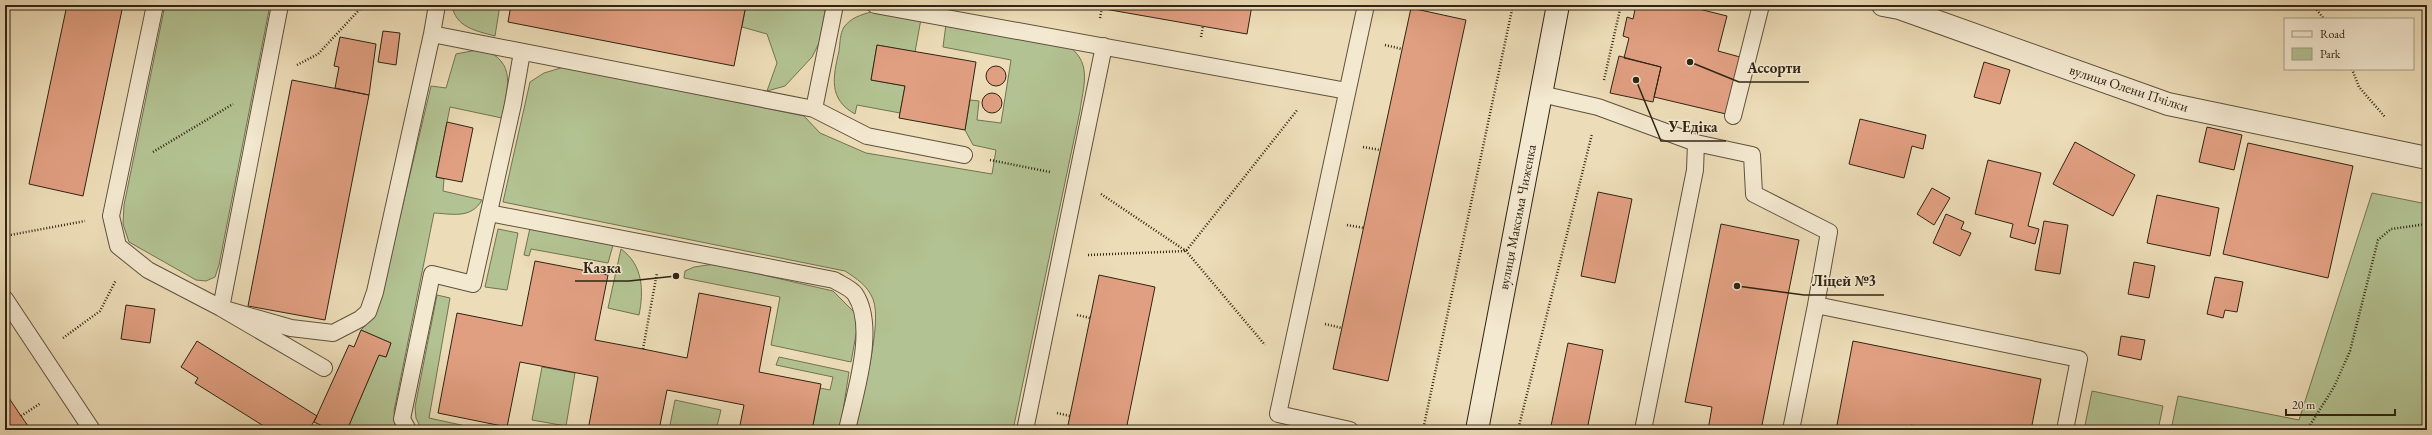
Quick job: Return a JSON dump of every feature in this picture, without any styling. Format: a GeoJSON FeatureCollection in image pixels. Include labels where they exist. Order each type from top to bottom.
{"type":"FeatureCollection","features":[{"type":"Feature","properties":{"kind":"street","name":"вулиця Максима Чиженка"},"geometry":{"type":"LineString","coordinates":[[1477,430],[1558,5]]}},
{"type":"Feature","properties":{"kind":"street","name":"вулиця Олени Пчілки"},"geometry":{"type":"LineString","coordinates":[[1883,5],[1899,8],[2168,104],[2427,158]]}},
{"type":"Feature","properties":{"kind":"lane"},"geometry":{"type":"LineString","coordinates":[[155,5],[111,216],[118,246],[148,270],[221,308],[324,368]]}},
{"type":"Feature","properties":{"kind":"lane"},"geometry":{"type":"LineString","coordinates":[[221,308],[280,5]]}},
{"type":"Feature","properties":{"kind":"lane"},"geometry":{"type":"LineString","coordinates":[[221,308],[291,328],[333,333],[351,325],[368,312],[375,292],[432,34],[437,5]]}},
{"type":"Feature","properties":{"kind":"lane"},"geometry":{"type":"LineString","coordinates":[[814,109],[835,5]]}},
{"type":"Feature","properties":{"kind":"lane"},"geometry":{"type":"LineString","coordinates":[[875,5],[1318,84],[1347,91]]}},
{"type":"Feature","properties":{"kind":"lane"},"geometry":{"type":"LineString","coordinates":[[1350,430],[1278,414],[1366,5]]}},
{"type":"Feature","properties":{"kind":"lane"},"geometry":{"type":"LineString","coordinates":[[1733,116],[1760,5]]}},
{"type":"Feature","properties":{"kind":"lane"},"geometry":{"type":"LineString","coordinates":[[432,34],[814,109],[866,136],[964,155]]}},
{"type":"Feature","properties":{"kind":"lane"},"geometry":{"type":"LineString","coordinates":[[1025,430],[1104,46]]}},
{"type":"Feature","properties":{"kind":"lane"},"geometry":{"type":"LineString","coordinates":[[408,430],[402,418],[432,274],[473,284],[514,104],[522,52]]}},
{"type":"Feature","properties":{"kind":"lane"},"geometry":{"type":"LineString","coordinates":[[1541,94],[1598,107],[1696,144],[1752,155],[1754,194],[1829,232],[1791,430]]}},
{"type":"Feature","properties":{"kind":"lane"},"geometry":{"type":"LineString","coordinates":[[1644,430],[1695,170],[1696,144]]}},
{"type":"Feature","properties":{"kind":"lane"},"geometry":{"type":"LineString","coordinates":[[489,213],[834,280],[854,292],[863,311],[866,333],[847,430]]}},
{"type":"Feature","properties":{"kind":"lane"},"geometry":{"type":"LineString","coordinates":[[5,299],[92,430]]}},
{"type":"Feature","properties":{"kind":"lane"},"geometry":{"type":"LineString","coordinates":[[1816,305],[2079,359],[2065,430]]}},
{"type":"Feature","properties":{"kind":"path"},"geometry":{"type":"LineString","coordinates":[[1423,430],[1514,5]]}},
{"type":"Feature","properties":{"kind":"path"},"geometry":{"type":"LineString","coordinates":[[1518,430],[1598,107],[1621,5]]}},
{"type":"Feature","properties":{"kind":"path"},"geometry":{"type":"LineString","coordinates":[[2313,5],[2323,18]]}},
{"type":"Feature","properties":{"kind":"path"},"geometry":{"type":"LineString","coordinates":[[2352,70],[2359,87],[2390,124]]}},
{"type":"Feature","properties":{"kind":"path"},"geometry":{"type":"LineString","coordinates":[[1186,252],[1318,84]]}},
{"type":"Feature","properties":{"kind":"path"},"geometry":{"type":"LineString","coordinates":[[964,155],[1077,178],[1186,252],[1287,372]]}},
{"type":"Feature","properties":{"kind":"path"},"geometry":{"type":"LineString","coordinates":[[5,236],[111,216]]}},
{"type":"Feature","properties":{"kind":"path"},"geometry":{"type":"LineString","coordinates":[[2307,430],[2334,387],[2350,351],[2378,240],[2391,229],[2427,224]]}},
{"type":"Feature","properties":{"kind":"path"},"geometry":{"type":"LineString","coordinates":[[643,349],[662,247]]}},
{"type":"Feature","properties":{"kind":"path"},"geometry":{"type":"LineString","coordinates":[[1061,256],[1186,252]]}},
{"type":"Feature","properties":{"kind":"path"},"geometry":{"type":"LineString","coordinates":[[74,331],[100,311],[128,254]]}},
{"type":"Feature","properties":{"kind":"green space"},"geometry":{"type":"Polygon","coordinates":[[[165,5],[270,5],[219,265],[215,277],[206,281],[196,280],[129,242],[123,224],[124,205],[165,5]]]}},
{"type":"Feature","properties":{"kind":"green space"},"geometry":{"type":"Polygon","coordinates":[[[452,5],[500,5],[495,36],[474,30],[462,23],[457,18],[452,5]]]}},
{"type":"Feature","properties":{"kind":"green space"},"geometry":{"type":"Polygon","coordinates":[[[746,5],[826,5],[820,41],[812,57],[785,86],[767,91],[777,63],[767,34],[742,27],[746,5]]]}},
{"type":"Feature","properties":{"kind":"green space"},"geometry":{"type":"Polygon","coordinates":[[[871,12],[921,19],[915,52],[877,45],[871,80],[905,86],[900,113],[857,105],[855,114],[846,108],[836,94],[834,78],[843,29],[853,19],[871,12]]]}},
{"type":"Feature","properties":{"kind":"green space"},"geometry":{"type":"Polygon","coordinates":[[[946,24],[1071,48],[1078,55],[1084,69],[1084,85],[1080,111],[1013,430],[855,430],[870,363],[875,326],[875,311],[871,294],[865,286],[845,271],[503,202],[530,82],[544,73],[564,67],[804,116],[820,133],[866,153],[992,174],[996,150],[973,145],[965,130],[970,100],[979,101],[977,120],[1001,123],[1011,60],[943,47],[946,24]]]}},
{"type":"Feature","properties":{"kind":"green space"},"geometry":{"type":"Polygon","coordinates":[[[482,49],[493,54],[501,61],[505,69],[507,86],[502,118],[450,107],[436,177],[444,179],[443,191],[482,200],[478,206],[467,213],[434,213],[394,411],[396,430],[347,430],[379,355],[386,357],[391,343],[361,330],[372,319],[380,301],[431,86],[446,88],[456,54],[482,49]]]}},
{"type":"Feature","properties":{"kind":"green space"},"geometry":{"type":"Polygon","coordinates":[[[2372,193],[2427,204],[2427,430],[2171,430],[2178,396],[2299,420],[2372,193]]]}},
{"type":"Feature","properties":{"kind":"green space"},"geometry":{"type":"Polygon","coordinates":[[[530,228],[613,245],[608,263],[531,249],[529,256],[524,255],[530,228]]]}},
{"type":"Feature","properties":{"kind":"green space"},"geometry":{"type":"Polygon","coordinates":[[[498,229],[518,233],[507,290],[485,287],[498,229]]]}},
{"type":"Feature","properties":{"kind":"green space"},"geometry":{"type":"Polygon","coordinates":[[[621,249],[628,255],[638,270],[641,287],[641,306],[639,315],[608,308],[621,249]]]}},
{"type":"Feature","properties":{"kind":"green space"},"geometry":{"type":"Polygon","coordinates":[[[715,264],[833,291],[855,313],[857,329],[851,362],[771,345],[780,297],[684,278],[685,271],[694,267],[715,264]]]}},
{"type":"Feature","properties":{"kind":"green space"},"geometry":{"type":"Polygon","coordinates":[[[437,295],[450,298],[429,418],[484,430],[422,430],[416,418],[415,407],[437,295]]]}},
{"type":"Feature","properties":{"kind":"green space"},"geometry":{"type":"Polygon","coordinates":[[[779,357],[849,372],[840,430],[812,430],[820,388],[830,390],[833,377],[776,365],[779,357]]]}},
{"type":"Feature","properties":{"kind":"green space"},"geometry":{"type":"Polygon","coordinates":[[[542,367],[575,373],[566,426],[532,420],[542,367]]]}},
{"type":"Feature","properties":{"kind":"green space"},"geometry":{"type":"Polygon","coordinates":[[[2092,391],[2163,406],[2158,430],[2084,430],[2092,391]]]}},
{"type":"Feature","properties":{"kind":"green space"},"geometry":{"type":"Polygon","coordinates":[[[675,400],[721,410],[716,430],[669,430],[675,400]]]}},
{"type":"Feature","properties":{"kind":"building"},"geometry":{"type":"Polygon","coordinates":[[[67,5],[123,5],[83,196],[29,184],[67,5]]]}},
{"type":"Feature","properties":{"kind":"building"},"geometry":{"type":"Polygon","coordinates":[[[511,5],[746,5],[734,66],[508,22],[511,5]]]}},
{"type":"Feature","properties":{"kind":"building"},"geometry":{"type":"Polygon","coordinates":[[[1082,5],[1252,5],[1247,34],[1082,5]]]}},
{"type":"Feature","properties":{"kind":"building"},"geometry":{"type":"Polygon","coordinates":[[[1636,5],[1683,5],[1727,16],[1718,51],[1740,57],[1726,114],[1654,97],[1661,67],[1624,58],[1629,38],[1623,36],[1627,17],[1633,19],[1636,5]]]}},
{"type":"Feature","properties":{"kind":"building"},"geometry":{"type":"Polygon","coordinates":[[[1411,8],[1466,20],[1388,381],[1333,369],[1411,8]]]}},
{"type":"Feature","properties":{"kind":"building"},"geometry":{"type":"Polygon","coordinates":[[[383,31],[400,33],[396,65],[378,62],[383,31]]]}},
{"type":"Feature","properties":{"kind":"building"},"geometry":{"type":"Polygon","coordinates":[[[340,37],[376,44],[369,95],[335,88],[339,67],[334,66],[340,37]]]}},
{"type":"Feature","properties":{"kind":"building"},"geometry":{"type":"Polygon","coordinates":[[[877,45],[976,62],[965,130],[899,118],[905,86],[871,80],[877,45]]]}},
{"type":"Feature","properties":{"kind":"building"},"geometry":{"type":"Polygon","coordinates":[[[1619,56],[1661,67],[1653,102],[1610,93],[1619,56]]]}},
{"type":"Feature","properties":{"kind":"building"},"geometry":{"type":"Polygon","coordinates":[[[1984,62],[2010,70],[2000,104],[1974,97],[1984,62]]]}},
{"type":"Feature","properties":{"kind":"building"},"geometry":{"type":"Polygon","coordinates":[[[996,66],[1003,69],[1006,76],[1003,83],[996,86],[989,83],[986,76],[989,69],[996,66]]]}},
{"type":"Feature","properties":{"kind":"building"},"geometry":{"type":"Polygon","coordinates":[[[292,80],[369,95],[325,320],[248,306],[292,80]]]}},
{"type":"Feature","properties":{"kind":"building"},"geometry":{"type":"Polygon","coordinates":[[[992,93],[999,96],[1002,103],[999,110],[992,113],[985,110],[982,103],[985,96],[992,93]]]}},
{"type":"Feature","properties":{"kind":"building"},"geometry":{"type":"Polygon","coordinates":[[[1860,119],[1926,135],[1923,149],[1912,146],[1904,178],[1849,164],[1860,119]]]}},
{"type":"Feature","properties":{"kind":"building"},"geometry":{"type":"Polygon","coordinates":[[[447,122],[473,128],[462,182],[436,177],[447,122]]]}},
{"type":"Feature","properties":{"kind":"building"},"geometry":{"type":"Polygon","coordinates":[[[2207,127],[2242,135],[2234,170],[2199,162],[2207,127]]]}},
{"type":"Feature","properties":{"kind":"building"},"geometry":{"type":"Polygon","coordinates":[[[2075,142],[2135,175],[2113,216],[2053,184],[2075,142]]]}},
{"type":"Feature","properties":{"kind":"building"},"geometry":{"type":"Polygon","coordinates":[[[2248,143],[2353,166],[2328,278],[2223,254],[2248,143]]]}},
{"type":"Feature","properties":{"kind":"building"},"geometry":{"type":"Polygon","coordinates":[[[1988,160],[2041,173],[2028,226],[2039,229],[2035,244],[2010,237],[2013,224],[1975,214],[1988,160]]]}},
{"type":"Feature","properties":{"kind":"building"},"geometry":{"type":"Polygon","coordinates":[[[1932,188],[1950,198],[1934,225],[1917,214],[1932,188]]]}},
{"type":"Feature","properties":{"kind":"building"},"geometry":{"type":"Polygon","coordinates":[[[1598,192],[1632,199],[1615,283],[1581,276],[1598,192]]]}},
{"type":"Feature","properties":{"kind":"building"},"geometry":{"type":"Polygon","coordinates":[[[2157,195],[2219,208],[2210,256],[2147,243],[2157,195]]]}},
{"type":"Feature","properties":{"kind":"building"},"geometry":{"type":"Polygon","coordinates":[[[1946,214],[1964,222],[1961,229],[1971,233],[1960,256],[1933,243],[1946,214]]]}},
{"type":"Feature","properties":{"kind":"building"},"geometry":{"type":"Polygon","coordinates":[[[2044,221],[2068,225],[2060,274],[2035,270],[2044,221]]]}},
{"type":"Feature","properties":{"kind":"building"},"geometry":{"type":"Polygon","coordinates":[[[1721,224],[1799,240],[1761,430],[1708,430],[1712,407],[1685,402],[1721,224]]]}},
{"type":"Feature","properties":{"kind":"building"},"geometry":{"type":"Polygon","coordinates":[[[535,261],[608,275],[595,340],[687,358],[699,293],[771,307],[759,372],[821,384],[812,430],[739,430],[744,405],[667,390],[659,430],[588,430],[598,377],[520,362],[507,427],[438,413],[457,313],[522,326],[535,261]]]}},
{"type":"Feature","properties":{"kind":"building"},"geometry":{"type":"Polygon","coordinates":[[[2134,262],[2155,266],[2149,298],[2128,294],[2134,262]]]}},
{"type":"Feature","properties":{"kind":"building"},"geometry":{"type":"Polygon","coordinates":[[[1099,275],[1155,287],[1126,430],[1067,430],[1099,275]]]}},
{"type":"Feature","properties":{"kind":"building"},"geometry":{"type":"Polygon","coordinates":[[[2215,277],[2243,282],[2237,312],[2225,310],[2223,318],[2207,314],[2215,277]]]}},
{"type":"Feature","properties":{"kind":"building"},"geometry":{"type":"Polygon","coordinates":[[[126,305],[155,309],[150,343],[121,339],[126,305]]]}},
{"type":"Feature","properties":{"kind":"building"},"geometry":{"type":"Polygon","coordinates":[[[361,330],[391,343],[386,357],[379,355],[347,430],[331,430],[314,422],[349,345],[354,347],[361,330]]]}},
{"type":"Feature","properties":{"kind":"building"},"geometry":{"type":"Polygon","coordinates":[[[2121,336],[2145,340],[2141,360],[2118,355],[2121,336]]]}},
{"type":"Feature","properties":{"kind":"building"},"geometry":{"type":"Polygon","coordinates":[[[197,341],[317,416],[309,430],[270,430],[195,383],[198,378],[181,367],[197,341]]]}},
{"type":"Feature","properties":{"kind":"building"},"geometry":{"type":"Polygon","coordinates":[[[1853,341],[2041,379],[2031,430],[1935,430],[1911,425],[1910,430],[1836,430],[1853,341]]]}},
{"type":"Feature","properties":{"kind":"building"},"geometry":{"type":"Polygon","coordinates":[[[1568,343],[1603,350],[1587,430],[1568,430],[1551,426],[1568,343]]]}},
{"type":"Feature","properties":{"kind":"building"},"geometry":{"type":"Polygon","coordinates":[[[5,392],[21,416],[31,430],[5,430],[5,392]]]}},
{"type":"Feature","properties":{"kind":"place","name":"Ассорти"},"geometry":{"type":"Point","coordinates":[1690,62]}},
{"type":"Feature","properties":{"kind":"place","name":"У Едіка"},"geometry":{"type":"Point","coordinates":[1636,80]}},
{"type":"Feature","properties":{"kind":"place","name":"Казка"},"geometry":{"type":"Point","coordinates":[676,276]}},
{"type":"Feature","properties":{"kind":"place","name":"Ліцей №3"},"geometry":{"type":"Point","coordinates":[1737,286]}}]}
